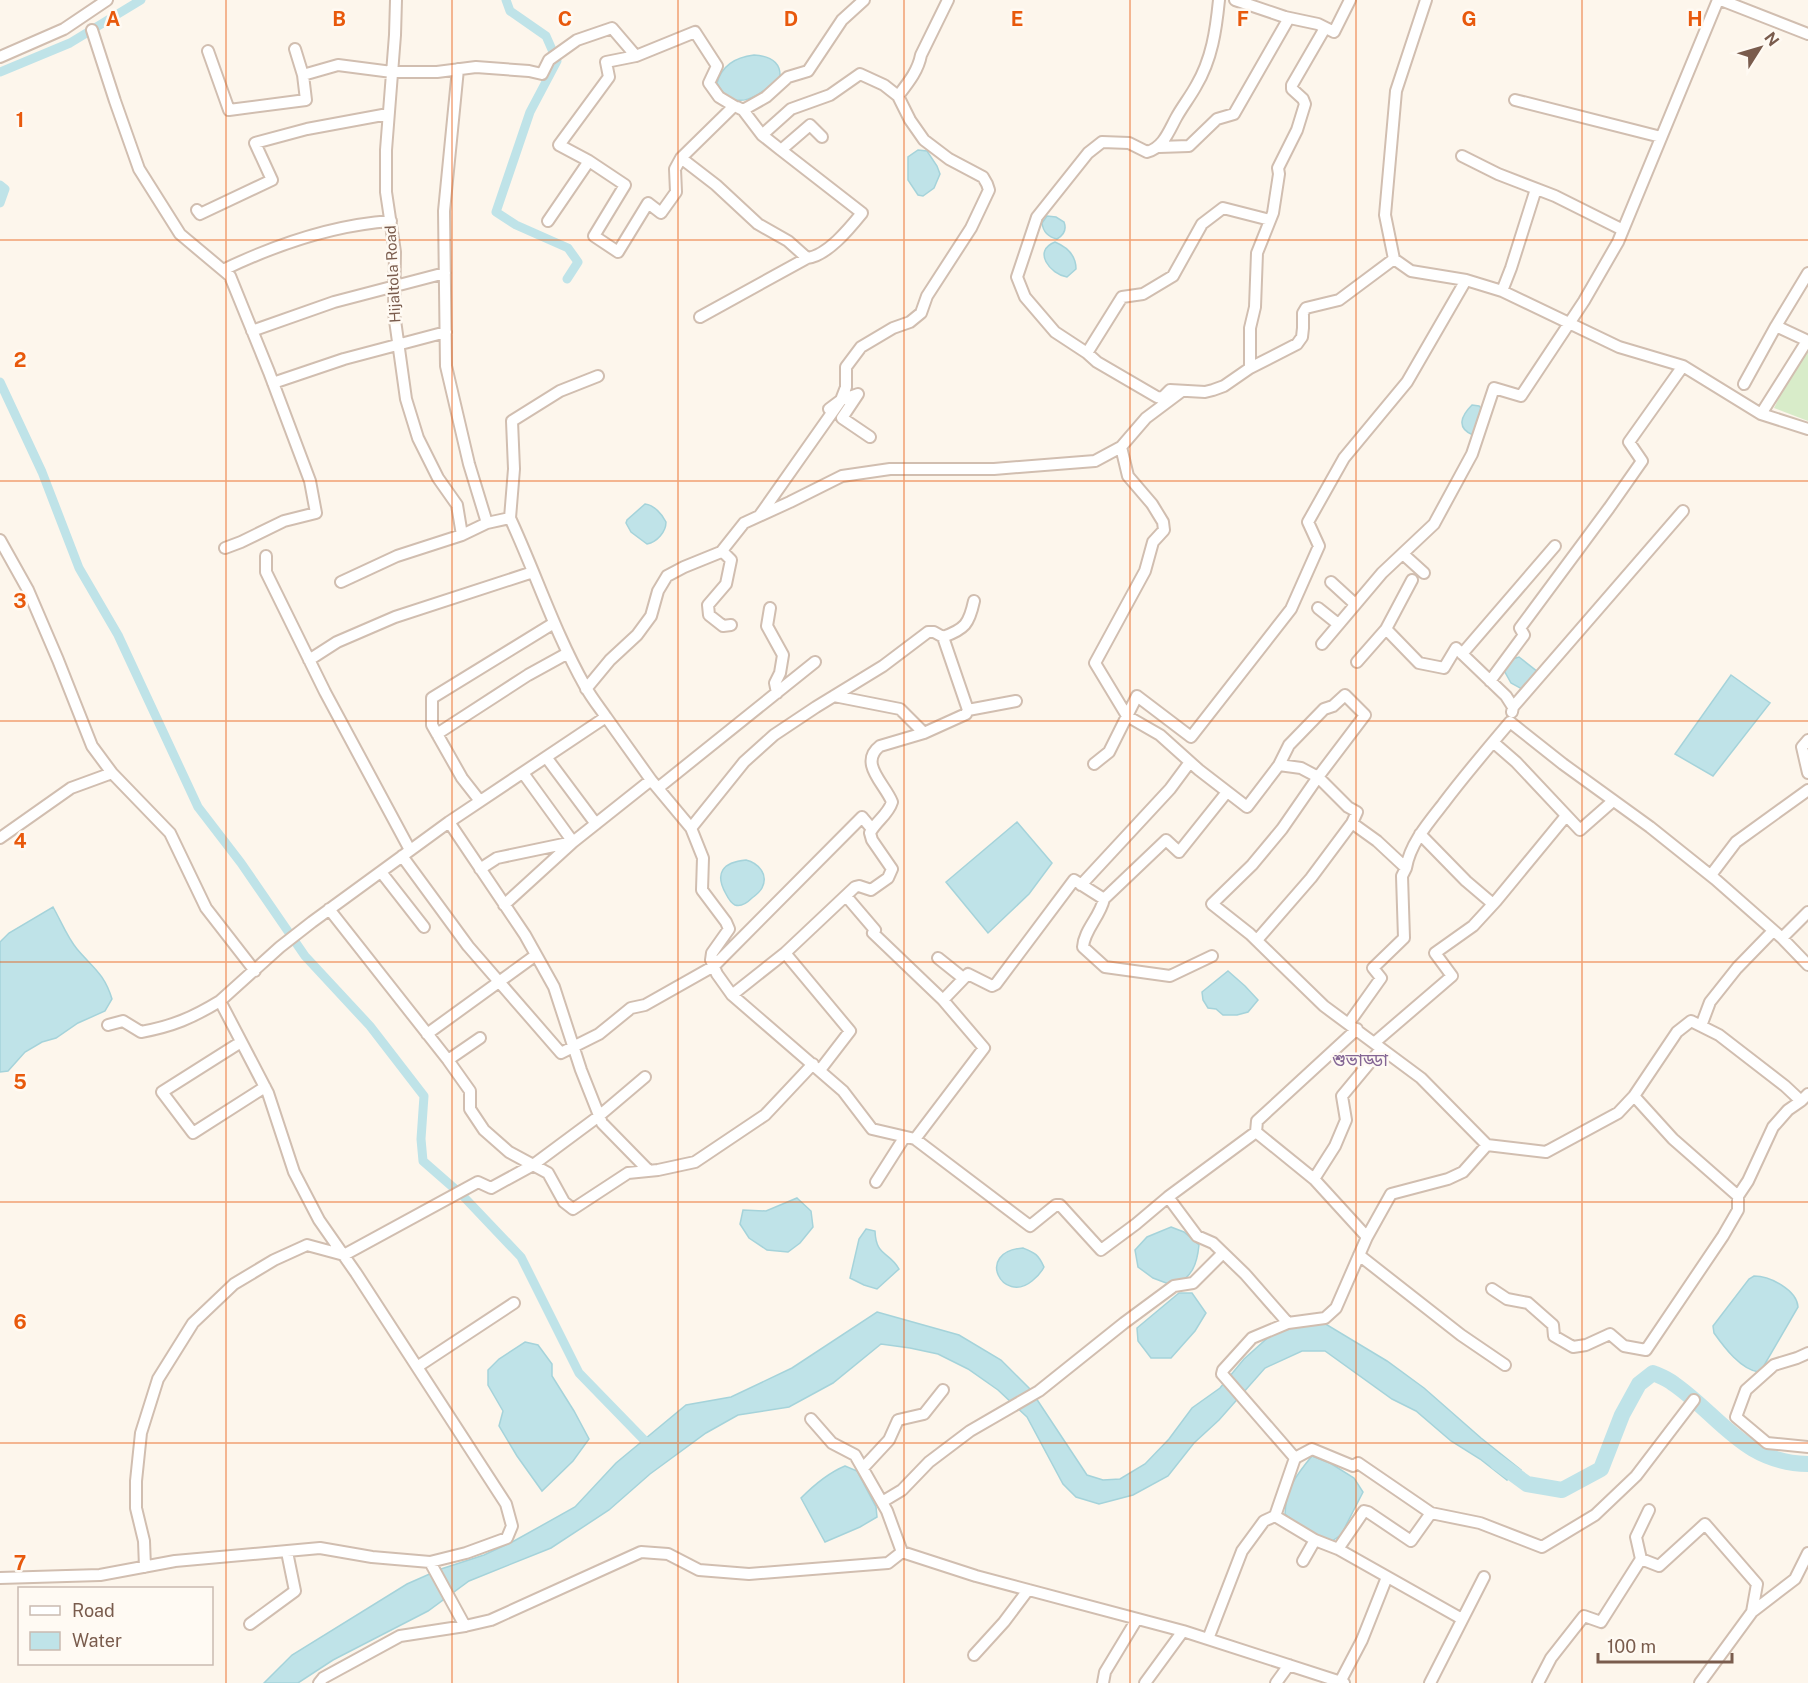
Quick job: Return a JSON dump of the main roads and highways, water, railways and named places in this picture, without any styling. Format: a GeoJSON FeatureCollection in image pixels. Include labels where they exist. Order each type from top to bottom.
{"type":"FeatureCollection","features":[{"type":"Feature","properties":{"kind":"water"},"geometry":{"type":"Polygon","coordinates":[[[754,55],[773,60],[778,67],[780,77],[756,96],[748,99],[731,99],[717,83],[722,71],[731,63],[754,55]]]}},
{"type":"Feature","properties":{"kind":"water"},"geometry":{"type":"Polygon","coordinates":[[[918,150],[927,151],[940,174],[934,188],[923,196],[918,195],[908,180],[908,157],[918,150]]]}},
{"type":"Feature","properties":{"kind":"water"},"geometry":{"type":"Polygon","coordinates":[[[1047,216],[1056,217],[1064,222],[1064,232],[1057,239],[1046,233],[1044,229],[1042,223],[1047,216]]]}},
{"type":"Feature","properties":{"kind":"water"},"geometry":{"type":"Polygon","coordinates":[[[1055,242],[1067,249],[1073,256],[1076,269],[1067,277],[1055,272],[1046,262],[1045,251],[1055,242]]]}},
{"type":"Feature","properties":{"kind":"water"},"geometry":{"type":"Polygon","coordinates":[[[1472,405],[1479,406],[1483,410],[1473,435],[1462,425],[1465,413],[1472,405]]]}},
{"type":"Feature","properties":{"kind":"water"},"geometry":{"type":"Polygon","coordinates":[[[645,504],[657,510],[666,522],[660,536],[647,544],[631,532],[626,523],[645,504]]]}},
{"type":"Feature","properties":{"kind":"water"},"geometry":{"type":"Polygon","coordinates":[[[1519,657],[1543,676],[1531,694],[1511,683],[1501,665],[1519,657]]]}},
{"type":"Feature","properties":{"kind":"water"},"geometry":{"type":"Polygon","coordinates":[[[1731,675],[1770,703],[1713,776],[1675,754],[1731,675]]]}},
{"type":"Feature","properties":{"kind":"water"},"geometry":{"type":"Polygon","coordinates":[[[1017,822],[1052,863],[1029,894],[988,933],[946,882],[1017,822]]]}},
{"type":"Feature","properties":{"kind":"water"},"geometry":{"type":"Polygon","coordinates":[[[746,860],[761,870],[764,883],[760,891],[748,901],[742,905],[735,905],[722,887],[721,875],[726,866],[731,863],[746,860]]]}},
{"type":"Feature","properties":{"kind":"water"},"geometry":{"type":"Polygon","coordinates":[[[53,907],[73,944],[102,977],[112,999],[105,1011],[78,1023],[56,1038],[42,1042],[25,1052],[8,1071],[0,1072],[0,942],[9,933],[53,907]]]}},
{"type":"Feature","properties":{"kind":"water"},"geometry":{"type":"Polygon","coordinates":[[[1228,971],[1258,1000],[1248,1012],[1223,1015],[1216,1009],[1208,1008],[1203,1000],[1202,992],[1228,971]]]}},
{"type":"Feature","properties":{"kind":"water"},"geometry":{"type":"Polygon","coordinates":[[[797,1198],[811,1211],[813,1227],[800,1243],[788,1252],[767,1250],[749,1238],[740,1224],[743,1210],[766,1211],[797,1198]]]}},
{"type":"Feature","properties":{"kind":"water"},"geometry":{"type":"Polygon","coordinates":[[[1171,1227],[1184,1232],[1199,1245],[1193,1270],[1174,1286],[1153,1278],[1138,1267],[1135,1250],[1147,1237],[1171,1227]]]}},
{"type":"Feature","properties":{"kind":"water"},"geometry":{"type":"Polygon","coordinates":[[[866,1229],[875,1231],[880,1250],[899,1269],[877,1289],[850,1278],[859,1239],[866,1229]]]}},
{"type":"Feature","properties":{"kind":"water"},"geometry":{"type":"Polygon","coordinates":[[[1023,1248],[1036,1254],[1044,1267],[1032,1281],[1021,1287],[1011,1287],[998,1275],[997,1267],[1000,1258],[1008,1252],[1023,1248]]]}},
{"type":"Feature","properties":{"kind":"water"},"geometry":{"type":"Polygon","coordinates":[[[1754,1276],[1767,1278],[1782,1285],[1793,1295],[1798,1307],[1759,1372],[1746,1367],[1734,1357],[1714,1333],[1713,1326],[1749,1279],[1754,1276]]]}},
{"type":"Feature","properties":{"kind":"water"},"geometry":{"type":"Polygon","coordinates":[[[1179,1293],[1192,1293],[1206,1313],[1195,1331],[1171,1358],[1151,1358],[1138,1341],[1137,1328],[1179,1293]]]}},
{"type":"Feature","properties":{"kind":"water"},"geometry":{"type":"Polygon","coordinates":[[[877,1312],[959,1335],[1001,1360],[1030,1389],[1087,1475],[1103,1480],[1120,1479],[1145,1464],[1169,1439],[1192,1408],[1220,1388],[1244,1359],[1272,1334],[1295,1324],[1324,1323],[1387,1361],[1424,1388],[1521,1470],[1507,1480],[1480,1459],[1451,1441],[1416,1411],[1392,1399],[1325,1351],[1302,1351],[1265,1368],[1219,1420],[1194,1443],[1168,1476],[1133,1495],[1099,1504],[1076,1497],[1063,1484],[1027,1417],[998,1390],[968,1369],[938,1354],[881,1344],[833,1383],[789,1407],[738,1415],[706,1433],[650,1474],[609,1510],[551,1548],[469,1581],[428,1611],[333,1660],[298,1683],[264,1683],[292,1655],[407,1584],[441,1569],[484,1555],[575,1507],[616,1463],[686,1405],[731,1397],[792,1368],[877,1312]]]}},
{"type":"Feature","properties":{"kind":"water"},"geometry":{"type":"Polygon","coordinates":[[[525,1342],[538,1345],[552,1364],[552,1376],[589,1439],[573,1461],[542,1491],[499,1426],[503,1411],[488,1385],[488,1370],[499,1359],[525,1342]]]}},
{"type":"Feature","properties":{"kind":"water"},"geometry":{"type":"Polygon","coordinates":[[[1312,1456],[1330,1463],[1354,1478],[1363,1492],[1341,1535],[1332,1541],[1307,1531],[1285,1514],[1287,1497],[1293,1483],[1312,1456]]]}},
{"type":"Feature","properties":{"kind":"water"},"geometry":{"type":"Polygon","coordinates":[[[845,1466],[857,1471],[876,1507],[877,1517],[825,1542],[801,1498],[833,1472],[845,1466]]]}},
{"type":"Feature","properties":{"kind":"waterway"},"geometry":{"type":"LineString","coordinates":[[0,72],[70,43],[141,0]]}},
{"type":"Feature","properties":{"kind":"waterway"},"geometry":{"type":"LineString","coordinates":[[506,0],[510,11],[546,36],[557,61],[530,112],[496,212],[516,225],[568,248],[578,262],[567,279]]}},
{"type":"Feature","properties":{"kind":"waterway"},"geometry":{"type":"LineString","coordinates":[[0,185],[5,189],[0,203]]}},
{"type":"Feature","properties":{"kind":"waterway"},"geometry":{"type":"LineString","coordinates":[[0,382],[42,472],[79,568],[118,635],[198,807],[241,863],[305,956],[370,1026],[424,1096],[421,1139],[423,1161],[463,1196],[521,1257],[579,1373],[650,1446]]}},
{"type":"Feature","properties":{"kind":"waterway"},"geometry":{"type":"LineString","coordinates":[[1497,1462],[1527,1484],[1562,1490],[1601,1469],[1622,1415],[1639,1384],[1653,1373],[1672,1382],[1750,1447],[1786,1462],[1808,1464]]}},
{"type":"Feature","properties":{"kind":"district","name":"শুভাড্ডা"},"geometry":{"type":"Point","coordinates":[1360,1060]}}]}
